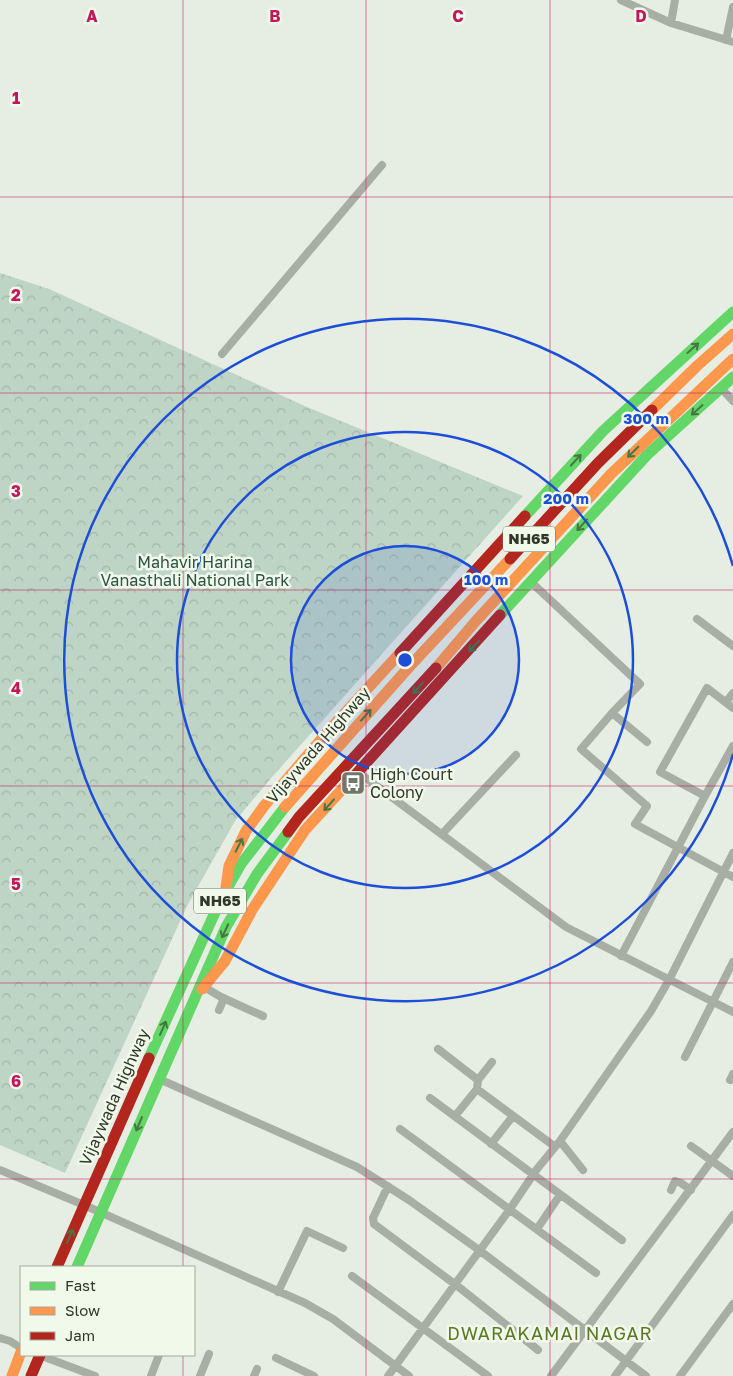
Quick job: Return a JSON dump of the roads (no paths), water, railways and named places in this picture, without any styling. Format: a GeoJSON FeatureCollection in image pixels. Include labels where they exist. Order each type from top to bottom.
{"type":"FeatureCollection","features":[{"type":"Feature","properties":{"kind":"main road"},"geometry":{"type":"LineString","coordinates":[[226,891],[229,866],[246,831],[264,806],[324,736],[603,431],[733,312]]}},
{"type":"Feature","properties":{"kind":"main road","name":"Vijaywada Highway"},"geometry":{"type":"LineString","coordinates":[[57,1266],[199,946],[241,864],[286,806],[410,666],[598,463],[697,366],[733,334]]}},
{"type":"Feature","properties":{"kind":"main road","name":"Vijaywada Highway"},"geometry":{"type":"LineString","coordinates":[[78,1266],[159,1079],[202,989],[213,956],[238,905],[257,874],[300,817],[426,680],[481,615],[611,474],[733,359]]}},
{"type":"Feature","properties":{"kind":"main road"},"geometry":{"type":"LineString","coordinates":[[202,989],[225,961],[252,910],[306,830],[647,455],[733,377]]}},
{"type":"Feature","properties":{"kind":"main road"},"geometry":{"type":"LineString","coordinates":[[12,1376],[20,1355]]}},
{"type":"Feature","properties":{"kind":"main road"},"geometry":{"type":"LineString","coordinates":[[31,1376],[39,1356]]}},
{"type":"Feature","properties":{"kind":"street"},"geometry":{"type":"LineString","coordinates":[[622,0],[672,23],[729,41],[733,7]]}},
{"type":"Feature","properties":{"kind":"street"},"geometry":{"type":"LineString","coordinates":[[672,23],[675,0]]}},
{"type":"Feature","properties":{"kind":"street"},"geometry":{"type":"LineString","coordinates":[[222,354],[382,165]]}},
{"type":"Feature","properties":{"kind":"street"},"geometry":{"type":"LineString","coordinates":[[721,388],[733,402]]}},
{"type":"Feature","properties":{"kind":"street"},"geometry":{"type":"LineString","coordinates":[[531,582],[640,684],[581,749],[647,806],[635,824],[733,877]]}},
{"type":"Feature","properties":{"kind":"street"},"geometry":{"type":"LineString","coordinates":[[697,619],[733,646]]}},
{"type":"Feature","properties":{"kind":"street"},"geometry":{"type":"LineString","coordinates":[[705,796],[660,772],[707,688],[733,708]]}},
{"type":"Feature","properties":{"kind":"street"},"geometry":{"type":"LineString","coordinates":[[726,702],[733,693]]}},
{"type":"Feature","properties":{"kind":"street"},"geometry":{"type":"LineString","coordinates":[[612,713],[647,742]]}},
{"type":"Feature","properties":{"kind":"street"},"geometry":{"type":"LineString","coordinates":[[621,956],[733,746]]}},
{"type":"Feature","properties":{"kind":"street"},"geometry":{"type":"LineString","coordinates":[[442,834],[516,755]]}},
{"type":"Feature","properties":{"kind":"street"},"geometry":{"type":"LineString","coordinates":[[358,772],[566,927],[733,1012]]}},
{"type":"Feature","properties":{"kind":"street"},"geometry":{"type":"LineString","coordinates":[[388,1376],[510,1209],[532,1175],[557,1144],[651,1010],[669,980],[733,852]]}},
{"type":"Feature","properties":{"kind":"street"},"geometry":{"type":"LineString","coordinates":[[684,1057],[733,962]]}},
{"type":"Feature","properties":{"kind":"street"},"geometry":{"type":"LineString","coordinates":[[202,989],[263,1016]]}},
{"type":"Feature","properties":{"kind":"street"},"geometry":{"type":"LineString","coordinates":[[219,1010],[224,998]]}},
{"type":"Feature","properties":{"kind":"street"},"geometry":{"type":"LineString","coordinates":[[438,1049],[478,1080]]}},
{"type":"Feature","properties":{"kind":"street"},"geometry":{"type":"LineString","coordinates":[[454,1116],[477,1089],[478,1080],[492,1062]]}},
{"type":"Feature","properties":{"kind":"street"},"geometry":{"type":"LineString","coordinates":[[159,1079],[357,1166],[479,1250],[646,1376]]}},
{"type":"Feature","properties":{"kind":"street"},"geometry":{"type":"LineString","coordinates":[[477,1089],[513,1116],[557,1144],[583,1170]]}},
{"type":"Feature","properties":{"kind":"street"},"geometry":{"type":"LineString","coordinates":[[430,1098],[622,1240]]}},
{"type":"Feature","properties":{"kind":"street"},"geometry":{"type":"LineString","coordinates":[[491,1144],[513,1116]]}},
{"type":"Feature","properties":{"kind":"street"},"geometry":{"type":"LineString","coordinates":[[400,1129],[596,1273]]}},
{"type":"Feature","properties":{"kind":"street"},"geometry":{"type":"LineString","coordinates":[[551,1376],[733,1132]]}},
{"type":"Feature","properties":{"kind":"street"},"geometry":{"type":"LineString","coordinates":[[692,1146],[733,1176]]}},
{"type":"Feature","properties":{"kind":"street"},"geometry":{"type":"LineString","coordinates":[[0,1170],[305,1303],[333,1319],[409,1376]]}},
{"type":"Feature","properties":{"kind":"street"},"geometry":{"type":"LineString","coordinates":[[671,1190],[674,1181],[681,1183],[691,1190]]}},
{"type":"Feature","properties":{"kind":"street"},"geometry":{"type":"LineString","coordinates":[[388,1186],[373,1218],[374,1224],[538,1350]]}},
{"type":"Feature","properties":{"kind":"street"},"geometry":{"type":"LineString","coordinates":[[537,1229],[560,1195]]}},
{"type":"Feature","properties":{"kind":"street"},"geometry":{"type":"LineString","coordinates":[[615,1376],[733,1215]]}},
{"type":"Feature","properties":{"kind":"street"},"geometry":{"type":"LineString","coordinates":[[278,1292],[307,1231],[344,1248]]}},
{"type":"Feature","properties":{"kind":"street"},"geometry":{"type":"LineString","coordinates":[[352,1276],[488,1376]]}},
{"type":"Feature","properties":{"kind":"street"},"geometry":{"type":"LineString","coordinates":[[680,1376],[733,1304]]}},
{"type":"Feature","properties":{"kind":"street"},"geometry":{"type":"LineString","coordinates":[[0,1338],[10,1341],[20,1347]]}},
{"type":"Feature","properties":{"kind":"street"},"geometry":{"type":"LineString","coordinates":[[200,1376],[209,1354]]}},
{"type":"Feature","properties":{"kind":"street"},"geometry":{"type":"LineString","coordinates":[[42,1356],[95,1376]]}},
{"type":"Feature","properties":{"kind":"street"},"geometry":{"type":"LineString","coordinates":[[151,1376],[159,1356]]}},
{"type":"Feature","properties":{"kind":"street"},"geometry":{"type":"LineString","coordinates":[[276,1358],[311,1375]]}},
{"type":"Feature","properties":{"kind":"place","name":"High Court Colony"},"geometry":{"type":"Point","coordinates":[353,783]}},
{"type":"Feature","properties":{"kind":"district","name":"DWARAKAMAI NAGAR"},"geometry":{"type":"Point","coordinates":[550,1334]}},
{"type":"Feature","properties":{"kind":"park label","name":"Mahavir Harina Vanasthali National Park"},"geometry":{"type":"Point","coordinates":[195,571]}}]}
